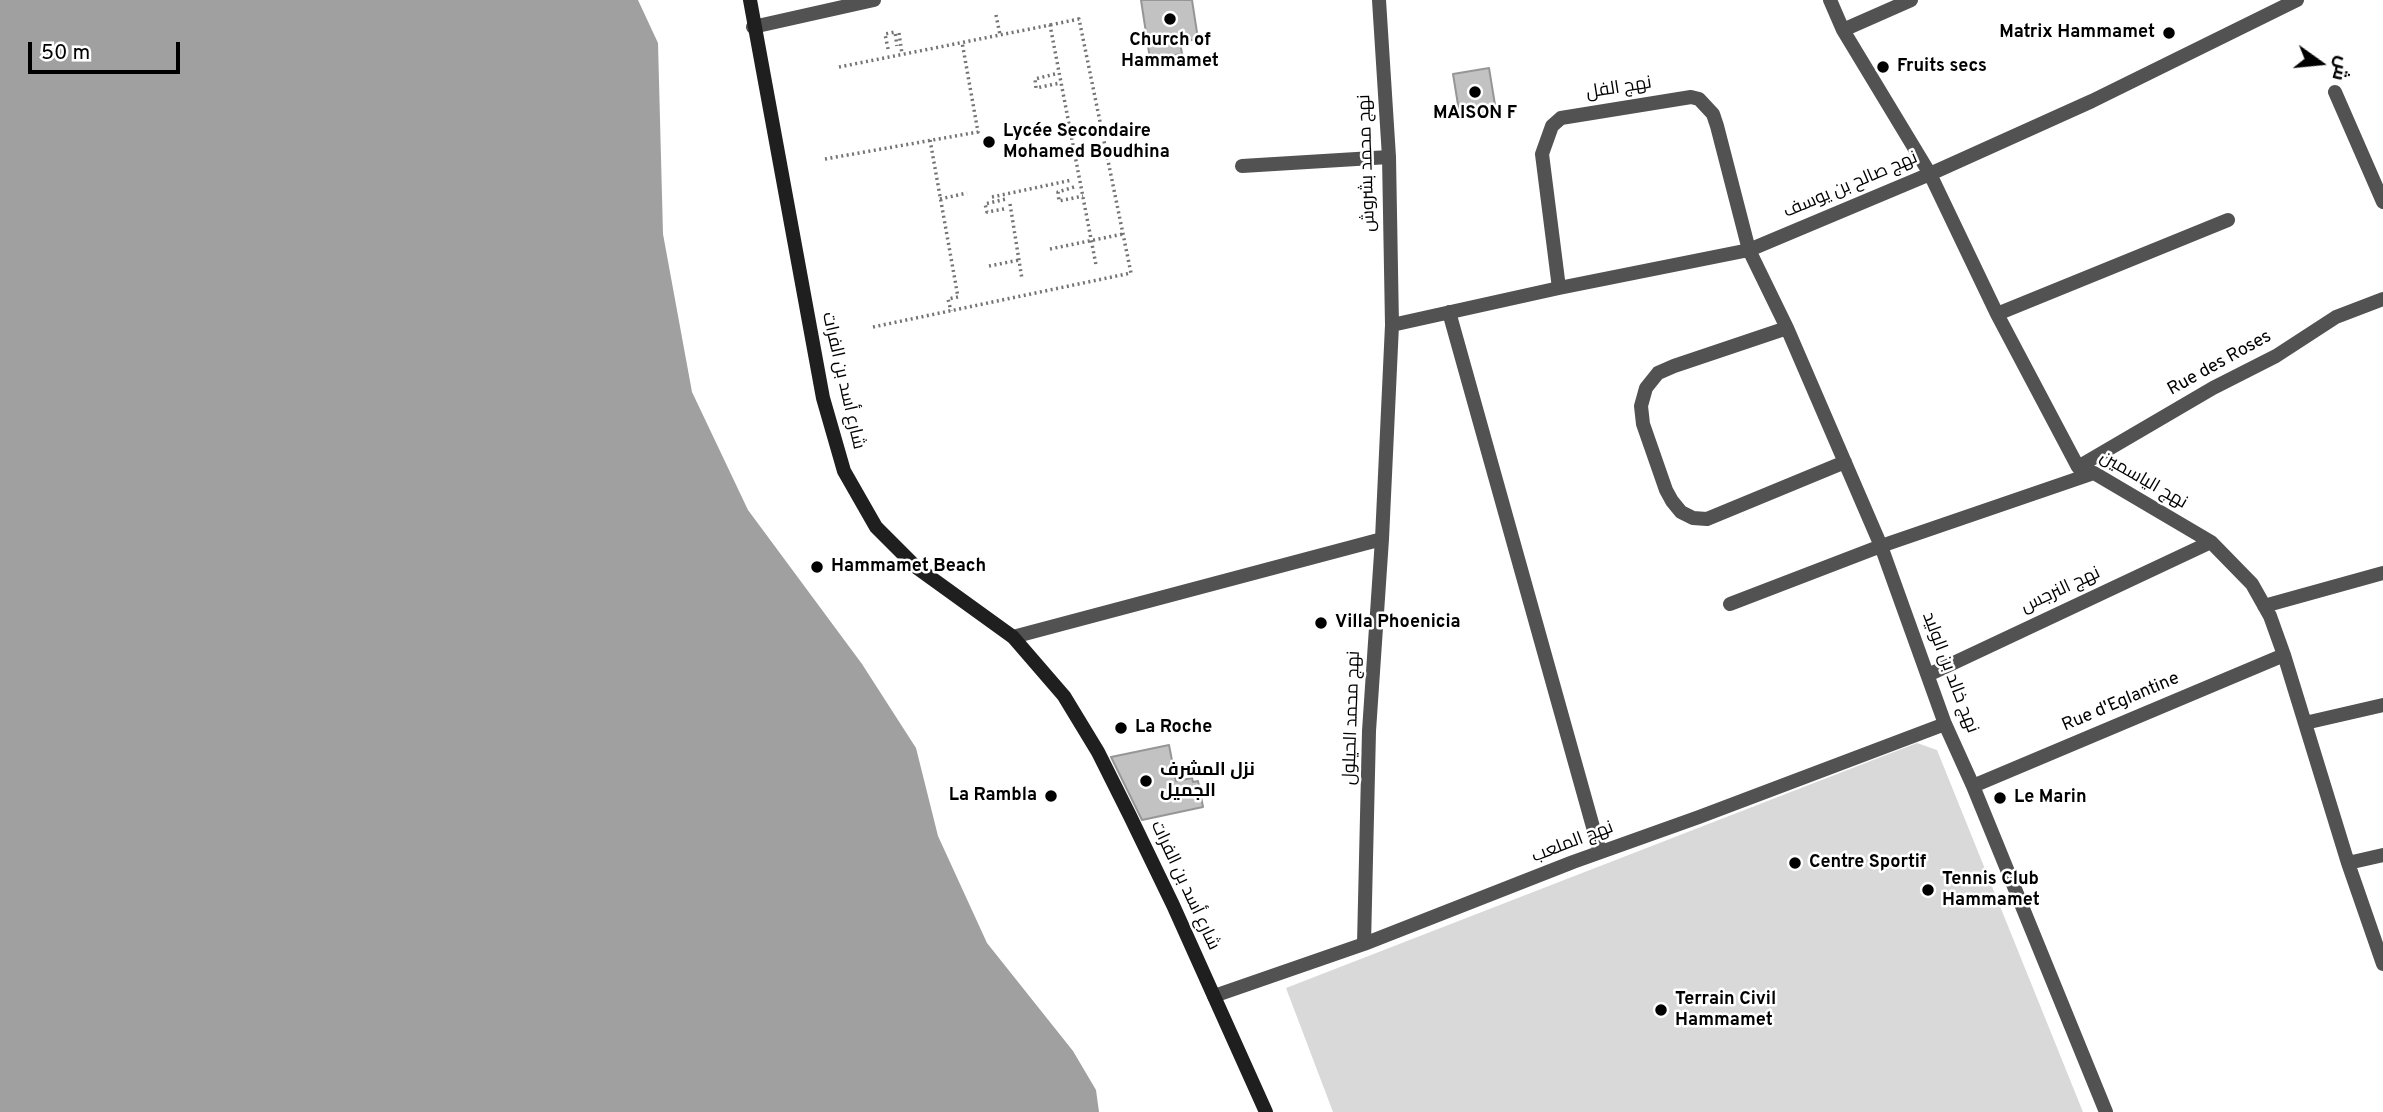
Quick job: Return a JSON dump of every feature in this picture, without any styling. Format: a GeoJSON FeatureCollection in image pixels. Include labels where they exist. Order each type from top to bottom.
{"type":"FeatureCollection","features":[{"type":"Feature","properties":{"kind":"street","name":"شارع أسد بن الفرات"},"geometry":{"type":"LineString","coordinates":[[750,0],[822,398],[844,471],[876,527],[916,568],[1013,637],[1064,696],[1098,752],[1172,905],[1266,1112]]}},
{"type":"Feature","properties":{"kind":"street"},"geometry":{"type":"LineString","coordinates":[[753,27],[874,0]]}},
{"type":"Feature","properties":{"kind":"street","name":"نهج محمد بشروش"},"geometry":{"type":"LineString","coordinates":[[1379,0],[1389,158],[1392,325]]}},
{"type":"Feature","properties":{"kind":"street","name":"نهج الياسمين"},"geometry":{"type":"LineString","coordinates":[[1830,0],[1843,30],[1930,174],[1997,314],[2078,467],[2094,472],[2211,542],[2252,584],[2284,655],[2348,863],[2383,964]]}},
{"type":"Feature","properties":{"kind":"street"},"geometry":{"type":"LineString","coordinates":[[1843,30],[1911,0]]}},
{"type":"Feature","properties":{"kind":"street","name":"نهج صالح بن يوسف"},"geometry":{"type":"LineString","coordinates":[[1392,325],[1749,250],[1930,174],[2092,101],[2297,0]]}},
{"type":"Feature","properties":{"kind":"street"},"geometry":{"type":"LineString","coordinates":[[2335,92],[2383,202]]}},
{"type":"Feature","properties":{"kind":"street","name":"نهج الفل"},"geometry":{"type":"LineString","coordinates":[[1559,288],[1542,154],[1552,125],[1561,118],[1691,97],[1699,99],[1713,114],[1717,125],[1749,250]]}},
{"type":"Feature","properties":{"kind":"street"},"geometry":{"type":"LineString","coordinates":[[1242,166],[1389,158]]}},
{"type":"Feature","properties":{"kind":"street"},"geometry":{"type":"LineString","coordinates":[[1997,314],[2228,220]]}},
{"type":"Feature","properties":{"kind":"street","name":"نهج خالد بن الوليد"},"geometry":{"type":"LineString","coordinates":[[1749,250],[1787,328],[1881,546],[1945,724],[2106,1112]]}},
{"type":"Feature","properties":{"kind":"street","name":"Rue des Roses"},"geometry":{"type":"LineString","coordinates":[[2078,467],[2213,388],[2276,356],[2336,317],[2383,299]]}},
{"type":"Feature","properties":{"kind":"street"},"geometry":{"type":"LineString","coordinates":[[1450,312],[1600,852]]}},
{"type":"Feature","properties":{"kind":"street","name":"نهج محمد الحيلول"},"geometry":{"type":"LineString","coordinates":[[1364,944],[1369,731],[1382,539],[1392,325]]}},
{"type":"Feature","properties":{"kind":"street"},"geometry":{"type":"LineString","coordinates":[[1787,328],[1674,366],[1658,373],[1646,388],[1641,407],[1643,424],[1666,490],[1681,512],[1693,518],[1707,519],[1845,462]]}},
{"type":"Feature","properties":{"kind":"street"},"geometry":{"type":"LineString","coordinates":[[1730,604],[1881,546],[2094,472]]}},
{"type":"Feature","properties":{"kind":"street"},"geometry":{"type":"LineString","coordinates":[[1013,637],[1382,539]]}},
{"type":"Feature","properties":{"kind":"street","name":"نهج النرجس"},"geometry":{"type":"LineString","coordinates":[[1928,675],[2211,542]]}},
{"type":"Feature","properties":{"kind":"street"},"geometry":{"type":"LineString","coordinates":[[2264,606],[2383,573]]}},
{"type":"Feature","properties":{"kind":"street","name":"Rue d'Eglantine"},"geometry":{"type":"LineString","coordinates":[[1973,786],[2284,655]]}},
{"type":"Feature","properties":{"kind":"street"},"geometry":{"type":"LineString","coordinates":[[2305,723],[2383,705]]}},
{"type":"Feature","properties":{"kind":"street","name":"نهج الملعب"},"geometry":{"type":"LineString","coordinates":[[1214,996],[1364,944],[1600,852],[1945,724]]}},
{"type":"Feature","properties":{"kind":"street"},"geometry":{"type":"LineString","coordinates":[[2348,863],[2383,855]]}},
{"type":"Feature","properties":{"kind":"path"},"geometry":{"type":"LineString","coordinates":[[996,15],[1000,35]]}},
{"type":"Feature","properties":{"kind":"path"},"geometry":{"type":"LineString","coordinates":[[839,67],[1079,19],[1131,274],[873,327]]}},
{"type":"Feature","properties":{"kind":"path"},"geometry":{"type":"LineString","coordinates":[[1050,25],[1096,265]]}},
{"type":"Feature","properties":{"kind":"path"},"geometry":{"type":"LineString","coordinates":[[888,49],[885,34],[895,32],[897,46]]}},
{"type":"Feature","properties":{"kind":"path"},"geometry":{"type":"LineString","coordinates":[[899,33],[902,54]]}},
{"type":"Feature","properties":{"kind":"path"},"geometry":{"type":"LineString","coordinates":[[825,159],[978,132],[962,43]]}},
{"type":"Feature","properties":{"kind":"path"},"geometry":{"type":"LineString","coordinates":[[1055,74],[1035,79],[1036,88],[1060,83]]}},
{"type":"Feature","properties":{"kind":"path"},"geometry":{"type":"LineString","coordinates":[[930,140],[958,297],[948,299],[951,311]]}},
{"type":"Feature","properties":{"kind":"path"},"geometry":{"type":"LineString","coordinates":[[992,197],[1072,180]]}},
{"type":"Feature","properties":{"kind":"path"},"geometry":{"type":"LineString","coordinates":[[1074,187],[1058,192],[1059,201],[1083,196]]}},
{"type":"Feature","properties":{"kind":"path"},"geometry":{"type":"LineString","coordinates":[[940,199],[967,192]]}},
{"type":"Feature","properties":{"kind":"path"},"geometry":{"type":"LineString","coordinates":[[1004,209],[987,212],[985,204],[1006,199]]}},
{"type":"Feature","properties":{"kind":"path"},"geometry":{"type":"LineString","coordinates":[[1010,204],[1022,279]]}},
{"type":"Feature","properties":{"kind":"path"},"geometry":{"type":"LineString","coordinates":[[1050,249],[1123,234]]}},
{"type":"Feature","properties":{"kind":"path"},"geometry":{"type":"LineString","coordinates":[[989,266],[1019,260]]}},
{"type":"Feature","properties":{"kind":"shaded area"},"geometry":{"type":"Polygon","coordinates":[[[0,0],[638,0],[658,43],[663,234],[692,392],[748,510],[862,664],[916,748],[938,836],[987,943],[1073,1051],[1096,1090],[1099,1112],[0,1112],[0,0]]]}},
{"type":"Feature","properties":{"kind":"shaded area","name":"Centre Sportif"},"geometry":{"type":"Polygon","coordinates":[[[1917,743],[1937,750],[2083,1112],[1333,1112],[1286,988],[1917,743]]]}},
{"type":"Feature","properties":{"kind":"building","name":"Church of Hammamet"},"geometry":{"type":"Polygon","coordinates":[[[1141,0],[1192,0],[1198,39],[1180,42],[1182,54],[1150,59],[1141,0]]]}},
{"type":"Feature","properties":{"kind":"building","name":"MAISON F"},"geometry":{"type":"Polygon","coordinates":[[[1489,68],[1496,111],[1460,117],[1453,74],[1489,68]]]}},
{"type":"Feature","properties":{"kind":"building","name":"نزل المشرف الجميل"},"geometry":{"type":"Polygon","coordinates":[[[1169,745],[1176,781],[1192,778],[1193,782],[1198,781],[1203,807],[1142,820],[1111,757],[1169,745]]]}},
{"type":"Feature","properties":{"kind":"place","name":"Church of Hammamet"},"geometry":{"type":"Point","coordinates":[1170,19]}},
{"type":"Feature","properties":{"kind":"place","name":"Matrix Hammamet"},"geometry":{"type":"Point","coordinates":[2169,33]}},
{"type":"Feature","properties":{"kind":"place","name":"Fruits secs"},"geometry":{"type":"Point","coordinates":[1883,67]}},
{"type":"Feature","properties":{"kind":"place","name":"MAISON F"},"geometry":{"type":"Point","coordinates":[1475,92]}},
{"type":"Feature","properties":{"kind":"place","name":"Lycée Secondaire Mohamed Boudhina"},"geometry":{"type":"Point","coordinates":[989,142]}},
{"type":"Feature","properties":{"kind":"place","name":"Hammamet Beach"},"geometry":{"type":"Point","coordinates":[817,567]}},
{"type":"Feature","properties":{"kind":"place","name":"Villa Phoenicia"},"geometry":{"type":"Point","coordinates":[1321,623]}},
{"type":"Feature","properties":{"kind":"place","name":"La Roche"},"geometry":{"type":"Point","coordinates":[1121,728]}},
{"type":"Feature","properties":{"kind":"place","name":"نزل المشرف الجميل"},"geometry":{"type":"Point","coordinates":[1146,781]}},
{"type":"Feature","properties":{"kind":"place","name":"La Rambla"},"geometry":{"type":"Point","coordinates":[1051,796]}},
{"type":"Feature","properties":{"kind":"place","name":"Le Marin"},"geometry":{"type":"Point","coordinates":[2000,798]}},
{"type":"Feature","properties":{"kind":"place","name":"Centre Sportif"},"geometry":{"type":"Point","coordinates":[1795,863]}},
{"type":"Feature","properties":{"kind":"place","name":"Tennis Club Hammamet"},"geometry":{"type":"Point","coordinates":[1928,890]}},
{"type":"Feature","properties":{"kind":"place","name":"Terrain Civil Hammamet"},"geometry":{"type":"Point","coordinates":[1661,1010]}}]}
